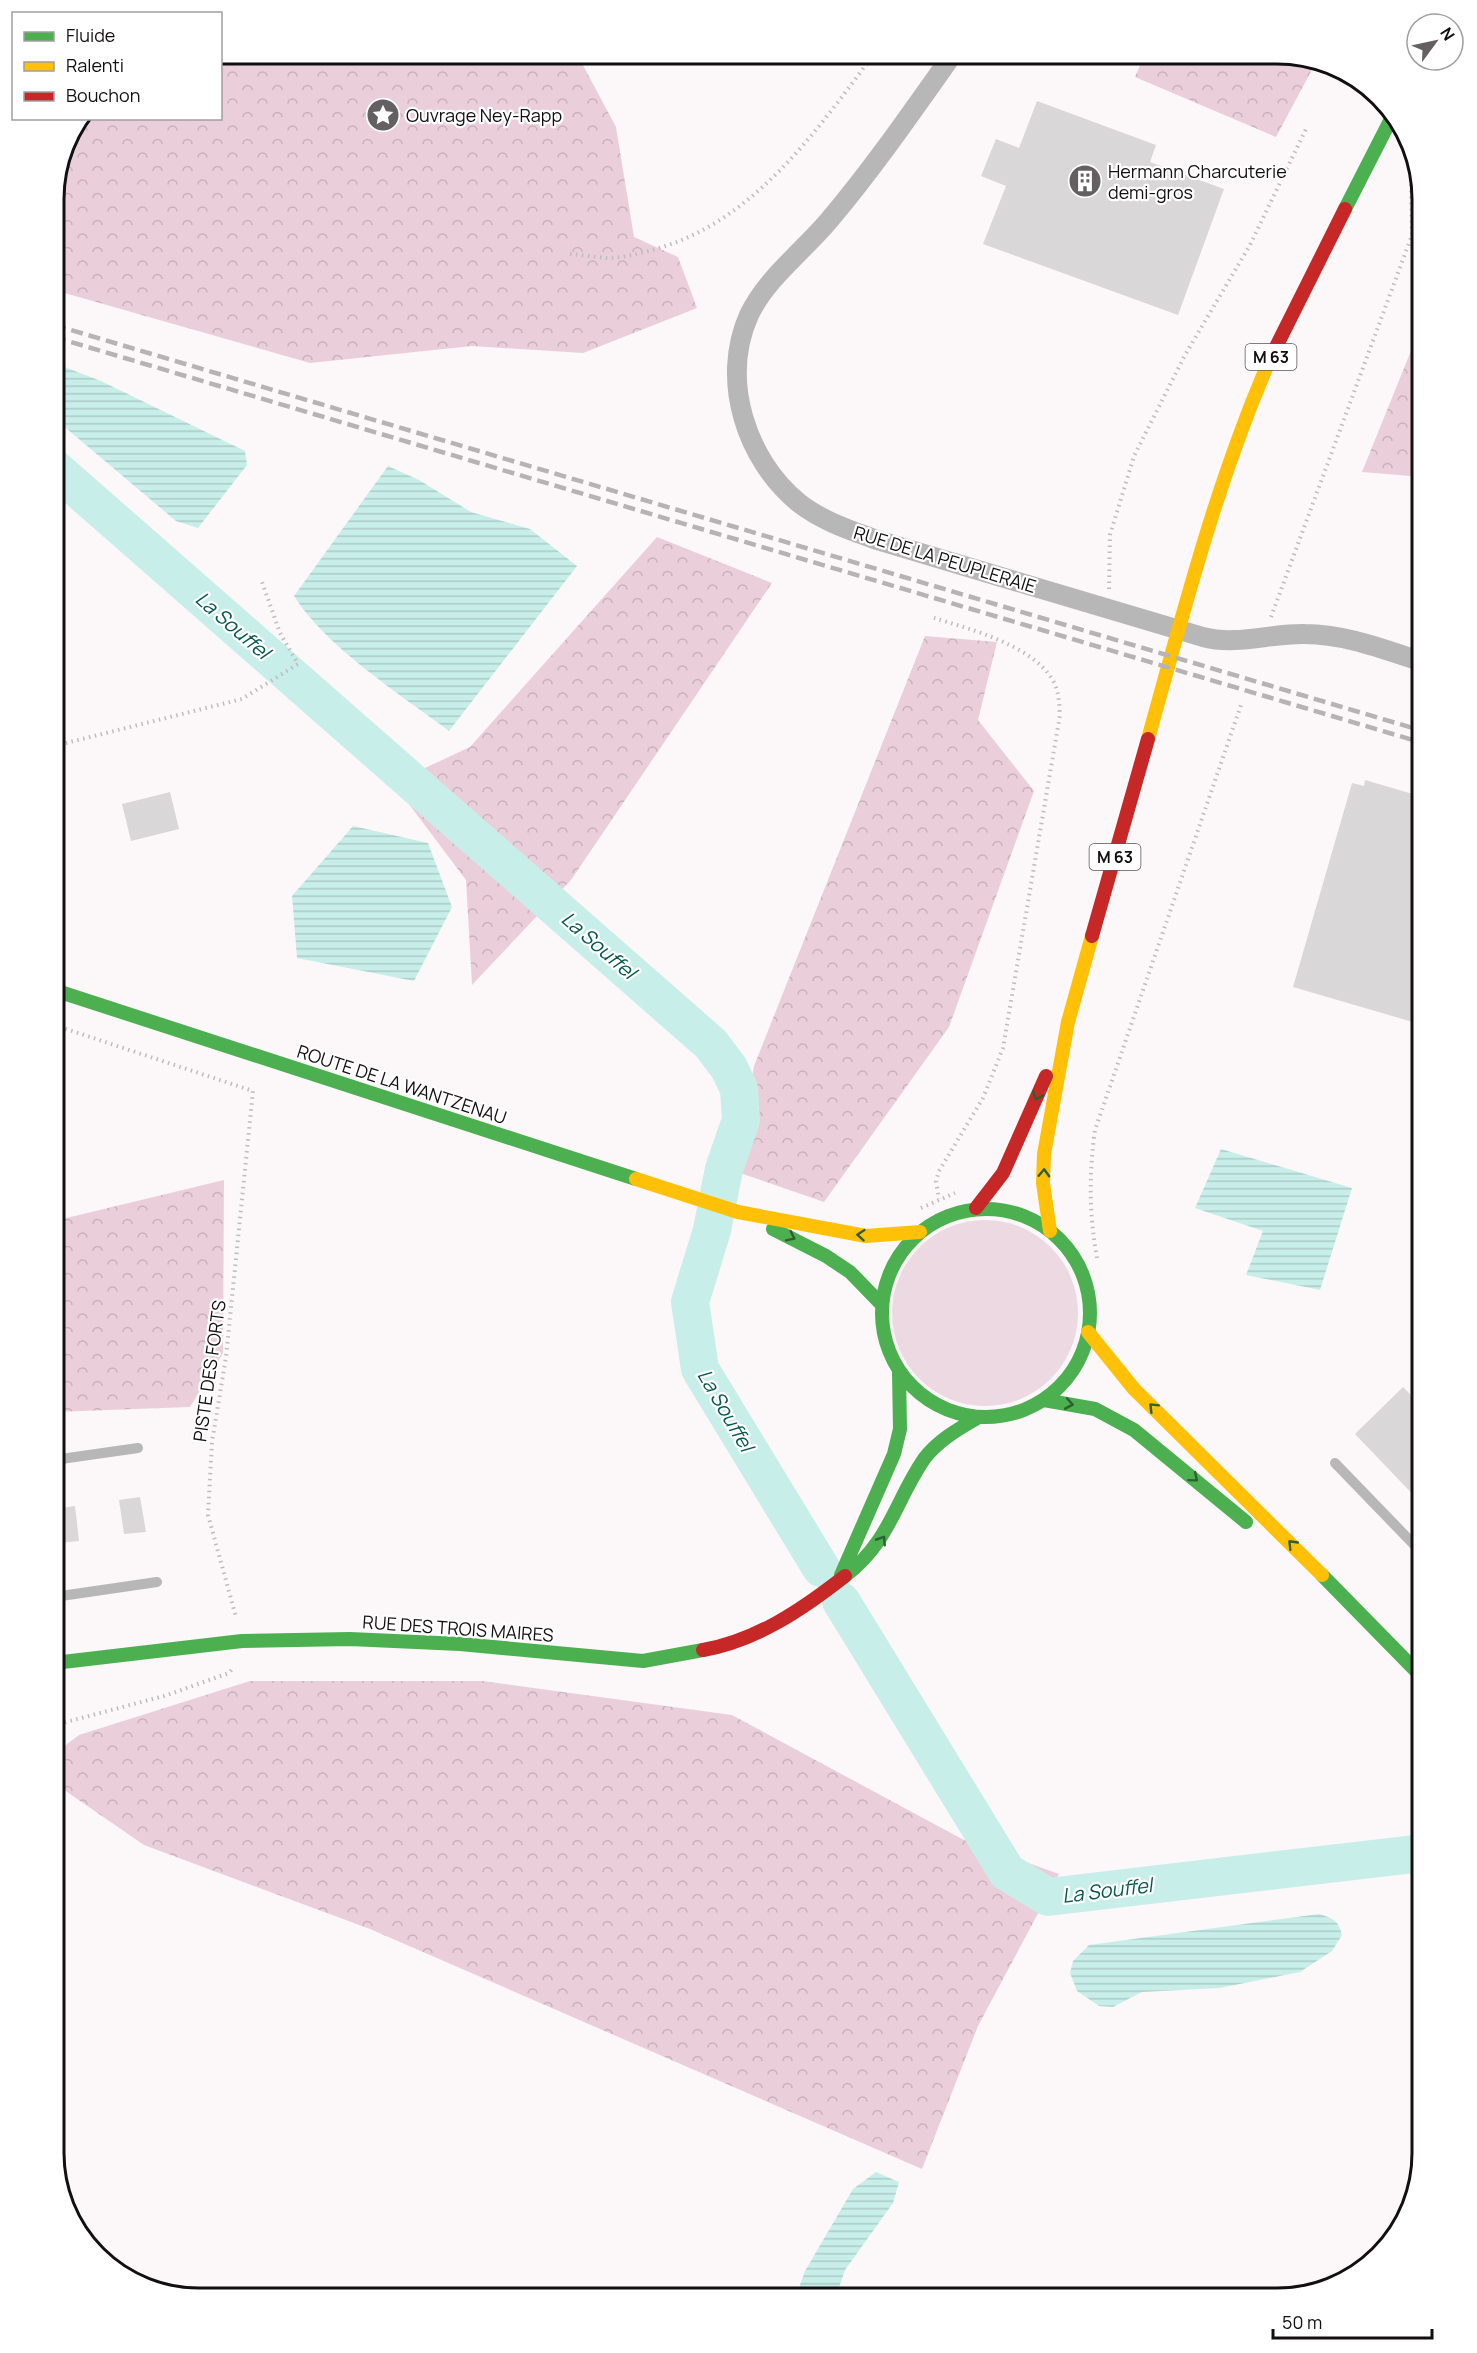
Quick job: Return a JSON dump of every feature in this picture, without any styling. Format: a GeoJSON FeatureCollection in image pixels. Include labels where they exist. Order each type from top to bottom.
{"type":"FeatureCollection","features":[{"type":"Feature","properties":{"kind":"main road","name":"M 63"},"geometry":{"type":"LineString","coordinates":[[1050,1231],[1043,1183],[1044,1154],[1068,1022],[1210,516],[1246,413],[1284,326],[1389,123]]}},
{"type":"Feature","properties":{"kind":"main road","name":"ROUTE DE LA WANTZENAU"},"geometry":{"type":"LineString","coordinates":[[65,993],[738,1212],[866,1236],[920,1232]]}},
{"type":"Feature","properties":{"kind":"main road","name":"M 63"},"geometry":{"type":"LineString","coordinates":[[976,1209],[1003,1173],[1068,1022]]}},
{"type":"Feature","properties":{"kind":"main road"},"geometry":{"type":"LineString","coordinates":[[976,1209],[1002,1209],[1028,1217],[1050,1231],[1067,1247],[1079,1266],[1089,1298],[1088,1332],[1073,1371],[1044,1400],[1013,1414],[979,1417],[956,1413],[934,1403],[915,1389],[899,1372],[888,1351],[882,1328],[882,1305],[887,1277],[900,1252],[920,1232],[946,1216],[976,1209]]}},
{"type":"Feature","properties":{"kind":"main road","name":"ROUTE DE LA WANTZENAU"},"geometry":{"type":"LineString","coordinates":[[738,1212],[826,1256],[850,1272],[882,1305]]}},
{"type":"Feature","properties":{"kind":"main road"},"geometry":{"type":"LineString","coordinates":[[1088,1332],[1134,1389],[1256,1508],[1412,1667]]}},
{"type":"Feature","properties":{"kind":"main road","name":"RUE DES TROIS MAIRES"},"geometry":{"type":"LineString","coordinates":[[839,1579],[894,1454],[900,1429],[899,1372]]}},
{"type":"Feature","properties":{"kind":"main road"},"geometry":{"type":"LineString","coordinates":[[1044,1400],[1095,1409],[1134,1430],[1376,1631]]}},
{"type":"Feature","properties":{"kind":"main road","name":"RUE DES TROIS MAIRES"},"geometry":{"type":"LineString","coordinates":[[64,1662],[242,1641],[350,1638],[460,1644],[643,1661],[716,1648],[775,1624],[803,1609],[874,1552],[925,1458],[942,1441],[979,1417]]}},
{"type":"Feature","properties":{"kind":"street","name":"RUE DE LA PEUPLERAIE"},"geometry":{"type":"LineString","coordinates":[[945,65],[831,218],[763,292],[749,315],[742,338],[738,400],[746,429],[779,486],[826,520],[877,540],[1212,639],[1286,634],[1323,635],[1412,659]]}},
{"type":"Feature","properties":{"kind":"lane"},"geometry":{"type":"LineString","coordinates":[[64,1459],[138,1448]]}},
{"type":"Feature","properties":{"kind":"lane"},"geometry":{"type":"LineString","coordinates":[[1335,1463],[1412,1543]]}},
{"type":"Feature","properties":{"kind":"lane"},"geometry":{"type":"LineString","coordinates":[[64,1596],[157,1582]]}},
{"type":"Feature","properties":{"kind":"path"},"geometry":{"type":"LineString","coordinates":[[570,254],[608,258],[634,254],[697,235],[721,220],[765,185],[821,124],[866,65]]}},
{"type":"Feature","properties":{"kind":"path"},"geometry":{"type":"LineString","coordinates":[[1110,610],[1110,535],[1134,456],[1180,363],[1250,246],[1306,129]]}},
{"type":"Feature","properties":{"kind":"path"},"geometry":{"type":"LineString","coordinates":[[1263,637],[1412,235],[1411,184]]}},
{"type":"Feature","properties":{"kind":"path"},"geometry":{"type":"LineString","coordinates":[[65,743],[242,699],[298,664],[280,633],[262,582]]}},
{"type":"Feature","properties":{"kind":"path"},"geometry":{"type":"LineString","coordinates":[[934,618],[982,633],[1041,665],[1053,680],[1059,698],[1060,715],[1003,1048],[983,1098],[939,1171],[936,1181],[939,1199]]}},
{"type":"Feature","properties":{"kind":"path"},"geometry":{"type":"LineString","coordinates":[[1097,1258],[1091,1227],[1089,1177],[1095,1130],[1242,702]]}},
{"type":"Feature","properties":{"kind":"path","name":"PISTE DES FORTS"},"geometry":{"type":"LineString","coordinates":[[65,1029],[253,1091],[226,1357],[212,1442],[208,1515],[242,1641]]}},
{"type":"Feature","properties":{"kind":"path"},"geometry":{"type":"LineString","coordinates":[[917,1210],[963,1190]]}},
{"type":"Feature","properties":{"kind":"path"},"geometry":{"type":"LineString","coordinates":[[64,1723],[164,1696],[229,1673],[238,1661],[242,1641]]}},
{"type":"Feature","properties":{"kind":"shaded area"},"geometry":{"type":"Polygon","coordinates":[[[65,367],[101,381],[245,451],[247,465],[198,528],[176,521],[65,427],[65,367]]]}},
{"type":"Feature","properties":{"kind":"shaded area"},"geometry":{"type":"Polygon","coordinates":[[[388,466],[419,480],[471,512],[530,529],[577,566],[449,731],[344,652],[308,615],[294,596],[388,466]]]}},
{"type":"Feature","properties":{"kind":"shaded area"},"geometry":{"type":"Polygon","coordinates":[[[353,826],[428,843],[452,907],[414,981],[297,958],[292,896],[353,826]]]}},
{"type":"Feature","properties":{"kind":"shaded area"},"geometry":{"type":"Polygon","coordinates":[[[1221,1149],[1352,1188],[1320,1290],[1246,1275],[1263,1231],[1195,1208],[1221,1149]]]}},
{"type":"Feature","properties":{"kind":"shaded area"},"geometry":{"type":"Polygon","coordinates":[[[985,1220],[1021,1227],[1051,1247],[1071,1277],[1078,1313],[1071,1349],[1051,1379],[1021,1399],[985,1406],[949,1399],[919,1379],[899,1349],[892,1313],[899,1277],[919,1247],[949,1227],[985,1220]]]}},
{"type":"Feature","properties":{"kind":"shaded area"},"geometry":{"type":"Polygon","coordinates":[[[1319,1914],[1335,1921],[1342,1935],[1332,1951],[1300,1972],[1220,1988],[1142,1992],[1113,2007],[1099,2006],[1077,1991],[1070,1973],[1073,1961],[1089,1945],[1319,1914]]]}},
{"type":"Feature","properties":{"kind":"shaded area"},"geometry":{"type":"Polygon","coordinates":[[[876,2172],[899,2182],[893,2203],[845,2270],[839,2289],[799,2289],[805,2271],[853,2189],[876,2172]]]}},
{"type":"Feature","properties":{"kind":"green space"},"geometry":{"type":"Polygon","coordinates":[[[222,64],[583,64],[616,127],[634,237],[678,257],[697,308],[583,353],[472,346],[310,363],[65,293],[67,173],[78,140],[90,120],[222,120],[222,64]]]}},
{"type":"Feature","properties":{"kind":"green space"},"geometry":{"type":"Polygon","coordinates":[[[1140,65],[1287,65],[1312,69],[1276,137],[1135,77],[1140,65]]]}},
{"type":"Feature","properties":{"kind":"green space"},"geometry":{"type":"Polygon","coordinates":[[[1412,348],[1412,476],[1362,472],[1412,348]]]}},
{"type":"Feature","properties":{"kind":"green space"},"geometry":{"type":"Polygon","coordinates":[[[657,537],[772,583],[571,880],[472,985],[466,880],[393,783],[470,747],[657,537]]]}},
{"type":"Feature","properties":{"kind":"green space"},"geometry":{"type":"Polygon","coordinates":[[[925,636],[997,642],[978,720],[1034,791],[949,1027],[824,1202],[737,1172],[754,1066],[925,636]]]}},
{"type":"Feature","properties":{"kind":"green space"},"geometry":{"type":"Polygon","coordinates":[[[224,1180],[223,1353],[190,1407],[64,1412],[64,1218],[224,1180]]]}},
{"type":"Feature","properties":{"kind":"green space"},"geometry":{"type":"Polygon","coordinates":[[[250,1681],[483,1681],[732,1715],[962,1839],[1059,1874],[978,2026],[922,2169],[370,1929],[144,1845],[64,1790],[64,1746],[79,1735],[250,1681]]]}},
{"type":"Feature","properties":{"kind":"building"},"geometry":{"type":"Polygon","coordinates":[[[1037,101],[1156,145],[1150,162],[1224,189],[1178,315],[983,244],[1006,186],[981,176],[996,139],[1019,148],[1037,101]]]}},
{"type":"Feature","properties":{"kind":"building"},"geometry":{"type":"Polygon","coordinates":[[[1365,780],[1412,794],[1412,1022],[1293,987],[1352,783],[1364,786],[1365,780]]]}},
{"type":"Feature","properties":{"kind":"building"},"geometry":{"type":"Polygon","coordinates":[[[170,792],[179,829],[131,841],[122,804],[170,792]]]}},
{"type":"Feature","properties":{"kind":"building"},"geometry":{"type":"Polygon","coordinates":[[[1403,1387],[1412,1396],[1412,1494],[1355,1434],[1403,1387]]]}},
{"type":"Feature","properties":{"kind":"building"},"geometry":{"type":"Polygon","coordinates":[[[140,1497],[146,1532],[124,1534],[119,1500],[140,1497]]]}},
{"type":"Feature","properties":{"kind":"building"},"geometry":{"type":"Polygon","coordinates":[[[75,1506],[79,1541],[64,1542],[64,1508],[75,1506]]]}},
{"type":"Feature","properties":{"kind":"waterway","name":"La Souffel"},"geometry":{"type":"LineString","coordinates":[[65,478],[711,1044],[729,1068],[739,1089],[741,1120],[724,1169],[712,1230],[690,1302],[700,1369],[821,1568]]}},
{"type":"Feature","properties":{"kind":"waterway","name":"La Souffel"},"geometry":{"type":"LineString","coordinates":[[841,1601],[1007,1872],[1048,1897],[1412,1854]]}},
{"type":"Feature","properties":{"kind":"railway"},"geometry":{"type":"LineString","coordinates":[[65,328],[1412,728]]}},
{"type":"Feature","properties":{"kind":"railway"},"geometry":{"type":"LineString","coordinates":[[65,340],[1412,740]]}},
{"type":"Feature","properties":{"kind":"traffic: fast"},"geometry":{"type":"LineString","coordinates":[[1345,209],[1389,123]]}},
{"type":"Feature","properties":{"kind":"traffic: fast"},"geometry":{"type":"LineString","coordinates":[[65,993],[636,1179]]}},
{"type":"Feature","properties":{"kind":"traffic: fast"},"geometry":{"type":"LineString","coordinates":[[976,1209],[996,1209],[1016,1213],[1035,1221],[1060,1239],[1073,1255],[1082,1273],[1090,1303],[1090,1313],[1086,1343],[1082,1353],[1073,1371],[1060,1387],[1044,1400],[1016,1413],[996,1417],[976,1417],[956,1413],[937,1405],[912,1387],[899,1371],[886,1343],[882,1323],[882,1303],[886,1283],[894,1264],[912,1239],[928,1226],[956,1213],[976,1209]]}},
{"type":"Feature","properties":{"kind":"traffic: fast"},"geometry":{"type":"LineString","coordinates":[[773,1229],[826,1256],[850,1272],[882,1305]]}},
{"type":"Feature","properties":{"kind":"traffic: fast"},"geometry":{"type":"LineString","coordinates":[[841,1575],[894,1454],[900,1429],[899,1372]]}},
{"type":"Feature","properties":{"kind":"traffic: fast"},"geometry":{"type":"LineString","coordinates":[[1044,1400],[1095,1409],[1134,1430],[1246,1522]]}},
{"type":"Feature","properties":{"kind":"traffic: fast"},"geometry":{"type":"LineString","coordinates":[[845,1576],[873,1549],[924,1459],[950,1435],[979,1417]]}},
{"type":"Feature","properties":{"kind":"traffic: fast"},"geometry":{"type":"LineString","coordinates":[[1322,1575],[1412,1667]]}},
{"type":"Feature","properties":{"kind":"traffic: fast"},"geometry":{"type":"LineString","coordinates":[[64,1662],[242,1641],[350,1639],[460,1644],[643,1661],[703,1650]]}},
{"type":"Feature","properties":{"kind":"traffic: slow"},"geometry":{"type":"LineString","coordinates":[[1148,739],[1188,594],[1218,498],[1234,450],[1271,357]]}},
{"type":"Feature","properties":{"kind":"traffic: slow"},"geometry":{"type":"LineString","coordinates":[[1050,1231],[1043,1183],[1044,1154],[1068,1022],[1092,936]]}},
{"type":"Feature","properties":{"kind":"traffic: slow"},"geometry":{"type":"LineString","coordinates":[[636,1179],[738,1212],[866,1236],[920,1232]]}},
{"type":"Feature","properties":{"kind":"traffic: slow"},"geometry":{"type":"LineString","coordinates":[[1088,1332],[1134,1389],[1322,1575]]}},
{"type":"Feature","properties":{"kind":"traffic: jam"},"geometry":{"type":"LineString","coordinates":[[1271,357],[1345,209]]}},
{"type":"Feature","properties":{"kind":"traffic: jam"},"geometry":{"type":"LineString","coordinates":[[1092,936],[1148,739]]}},
{"type":"Feature","properties":{"kind":"traffic: jam"},"geometry":{"type":"LineString","coordinates":[[976,1208],[1003,1173],[1046,1076]]}},
{"type":"Feature","properties":{"kind":"traffic: jam"},"geometry":{"type":"LineString","coordinates":[[703,1650],[742,1639],[778,1622],[796,1612],[845,1576]]}},
{"type":"Feature","properties":{"kind":"place","name":"Ouvrage Ney-Rapp"},"geometry":{"type":"Point","coordinates":[383,115]}},
{"type":"Feature","properties":{"kind":"place","name":"Hermann Charcuterie demi-gros"},"geometry":{"type":"Point","coordinates":[1085,181]}}]}
